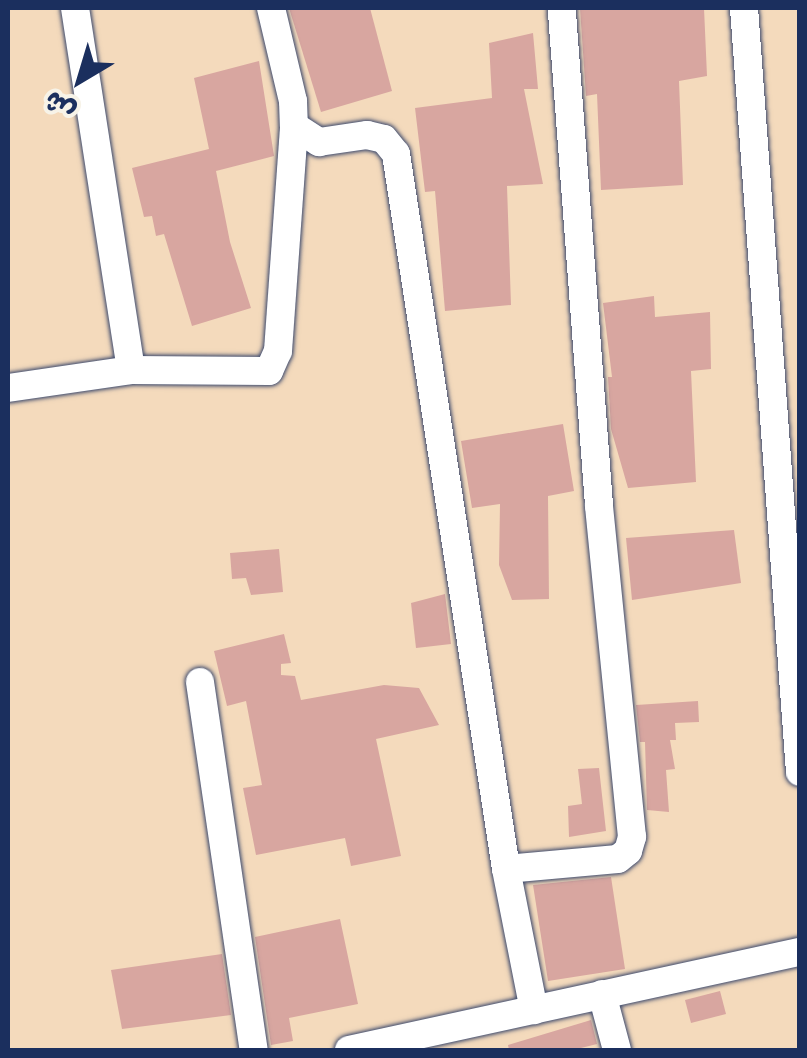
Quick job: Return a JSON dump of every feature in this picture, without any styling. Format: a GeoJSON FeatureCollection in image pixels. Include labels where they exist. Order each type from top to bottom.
{"type":"FeatureCollection","features":[{"type":"Feature","properties":{"kind":"street"},"geometry":{"type":"LineString","coordinates":[[75,8],[132,370]]}},
{"type":"Feature","properties":{"kind":"street"},"geometry":{"type":"LineString","coordinates":[[8,388],[132,370],[268,371],[275,361],[294,126],[293,101],[271,8]]}},
{"type":"Feature","properties":{"kind":"street"},"geometry":{"type":"LineString","coordinates":[[506,870],[618,859],[628,850],[632,837],[600,505],[562,8]]}},
{"type":"Feature","properties":{"kind":"street"},"geometry":{"type":"LineString","coordinates":[[744,8],[800,772]]}},
{"type":"Feature","properties":{"kind":"street"},"geometry":{"type":"LineString","coordinates":[[294,126],[319,142],[367,135],[384,139],[396,154],[506,870],[534,1010]]}},
{"type":"Feature","properties":{"kind":"street"},"geometry":{"type":"LineString","coordinates":[[200,682],[254,1050]]}},
{"type":"Feature","properties":{"kind":"street"},"geometry":{"type":"LineString","coordinates":[[348,1050],[800,952]]}},
{"type":"Feature","properties":{"kind":"street"},"geometry":{"type":"LineString","coordinates":[[602,994],[618,1050]]}},
{"type":"Feature","properties":{"kind":"building"},"geometry":{"type":"Polygon","coordinates":[[[289,8],[370,8],[392,91],[321,112],[289,8]]]}},
{"type":"Feature","properties":{"kind":"building"},"geometry":{"type":"Polygon","coordinates":[[[580,8],[704,8],[707,76],[679,81],[683,185],[601,190],[597,94],[586,96],[580,8]]]}},
{"type":"Feature","properties":{"kind":"building"},"geometry":{"type":"Polygon","coordinates":[[[533,33],[538,89],[524,89],[543,184],[507,186],[511,305],[445,311],[435,191],[425,192],[415,108],[492,98],[489,43],[533,33]]]}},
{"type":"Feature","properties":{"kind":"building"},"geometry":{"type":"Polygon","coordinates":[[[259,61],[274,156],[216,171],[230,242],[251,308],[192,326],[164,234],[156,236],[152,216],[144,217],[132,168],[209,149],[194,78],[259,61]]]}},
{"type":"Feature","properties":{"kind":"building"},"geometry":{"type":"Polygon","coordinates":[[[654,296],[655,317],[710,312],[711,369],[691,371],[696,482],[628,488],[611,429],[608,377],[612,377],[603,303],[654,296]]]}},
{"type":"Feature","properties":{"kind":"building"},"geometry":{"type":"Polygon","coordinates":[[[563,424],[574,491],[548,496],[549,599],[512,600],[499,565],[500,504],[472,508],[461,441],[563,424]]]}},
{"type":"Feature","properties":{"kind":"building"},"geometry":{"type":"Polygon","coordinates":[[[734,530],[741,583],[632,600],[626,538],[734,530]]]}},
{"type":"Feature","properties":{"kind":"building"},"geometry":{"type":"Polygon","coordinates":[[[279,549],[283,592],[251,595],[246,578],[232,579],[230,553],[279,549]]]}},
{"type":"Feature","properties":{"kind":"building"},"geometry":{"type":"Polygon","coordinates":[[[445,594],[451,644],[416,648],[411,603],[445,594]]]}},
{"type":"Feature","properties":{"kind":"building"},"geometry":{"type":"Polygon","coordinates":[[[284,634],[291,663],[281,664],[281,675],[295,676],[301,700],[384,685],[419,688],[439,725],[376,739],[401,856],[351,866],[345,838],[256,855],[243,788],[262,785],[246,701],[227,706],[214,651],[284,634]]]}},
{"type":"Feature","properties":{"kind":"building"},"geometry":{"type":"Polygon","coordinates":[[[698,701],[699,722],[675,723],[676,740],[670,740],[675,769],[666,770],[669,812],[647,810],[645,742],[640,742],[636,705],[698,701]]]}},
{"type":"Feature","properties":{"kind":"building"},"geometry":{"type":"Polygon","coordinates":[[[599,768],[606,831],[569,837],[568,806],[582,804],[578,769],[599,768]]]}},
{"type":"Feature","properties":{"kind":"building"},"geometry":{"type":"Polygon","coordinates":[[[611,877],[625,969],[548,981],[533,885],[611,877]]]}},
{"type":"Feature","properties":{"kind":"building"},"geometry":{"type":"Polygon","coordinates":[[[340,919],[358,1004],[289,1018],[293,1041],[271,1045],[255,937],[340,919]]]}},
{"type":"Feature","properties":{"kind":"building"},"geometry":{"type":"Polygon","coordinates":[[[222,954],[231,1015],[122,1029],[111,970],[222,954]]]}},
{"type":"Feature","properties":{"kind":"building"},"geometry":{"type":"Polygon","coordinates":[[[720,991],[726,1014],[691,1023],[685,1000],[720,991]]]}},
{"type":"Feature","properties":{"kind":"building"},"geometry":{"type":"Polygon","coordinates":[[[591,1020],[597,1044],[573,1050],[509,1050],[508,1045],[591,1020]]]}}]}
